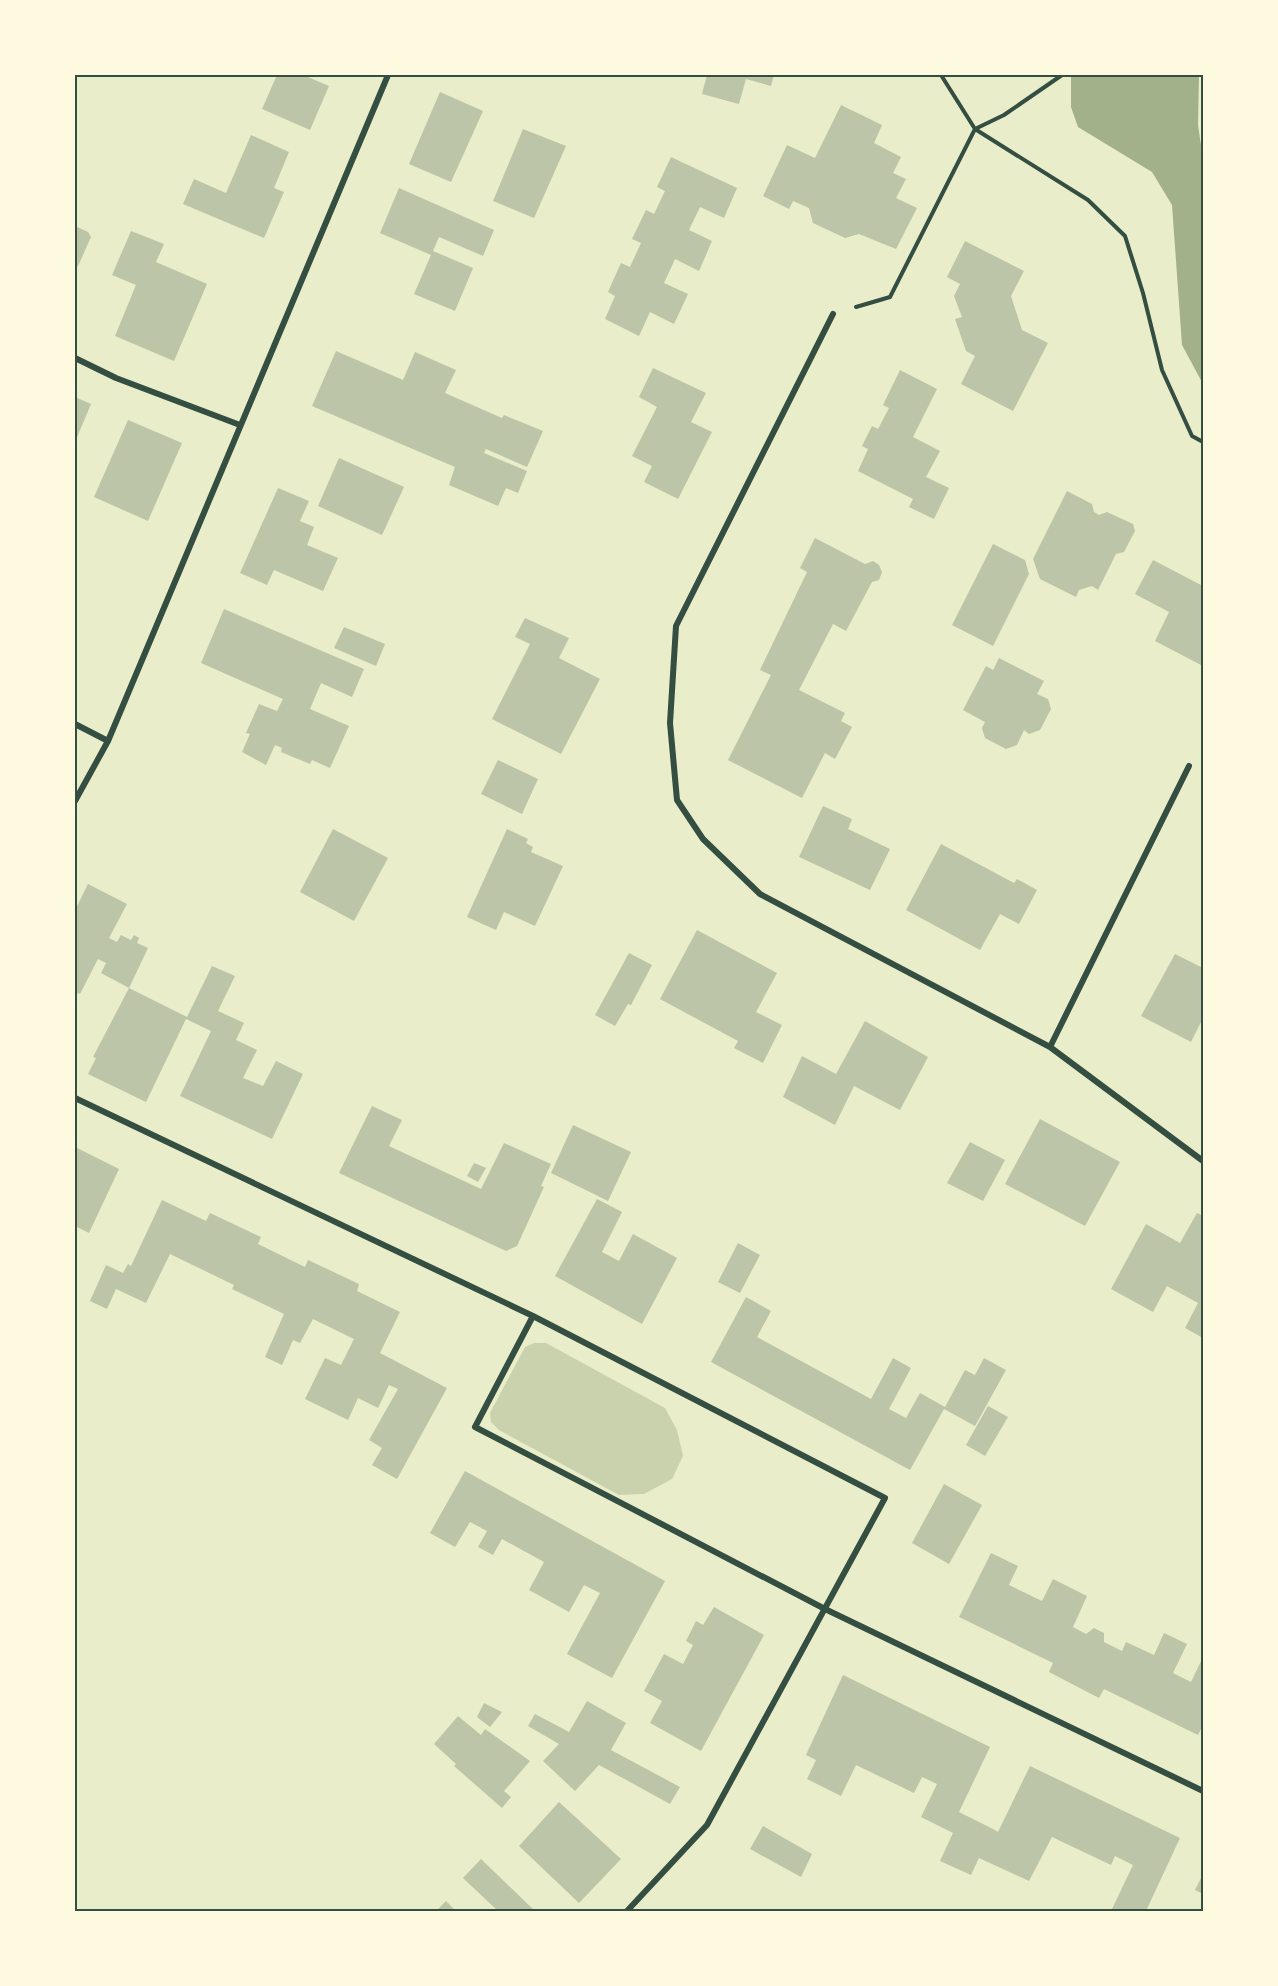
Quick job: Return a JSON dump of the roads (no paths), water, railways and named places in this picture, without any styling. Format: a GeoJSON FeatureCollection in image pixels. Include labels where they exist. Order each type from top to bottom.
{"type":"FeatureCollection","features":[{"type":"Feature","properties":{"kind":"street"},"geometry":{"type":"LineString","coordinates":[[75,801],[108,741],[388,75]]}},
{"type":"Feature","properties":{"kind":"street"},"geometry":{"type":"LineString","coordinates":[[832,314],[676,626],[670,723],[678,800],[703,839],[760,894],[1050,1047],[1203,1161]]}},
{"type":"Feature","properties":{"kind":"street"},"geometry":{"type":"LineString","coordinates":[[75,358],[116,378],[240,425]]}},
{"type":"Feature","properties":{"kind":"street"},"geometry":{"type":"LineString","coordinates":[[75,724],[108,741]]}},
{"type":"Feature","properties":{"kind":"street"},"geometry":{"type":"LineString","coordinates":[[1050,1047],[1189,766]]}},
{"type":"Feature","properties":{"kind":"street"},"geometry":{"type":"LineString","coordinates":[[75,1098],[532,1316],[885,1498],[707,1825],[627,1911]]}},
{"type":"Feature","properties":{"kind":"street"},"geometry":{"type":"LineString","coordinates":[[532,1316],[475,1427],[825,1609],[1203,1791]]}}]}
